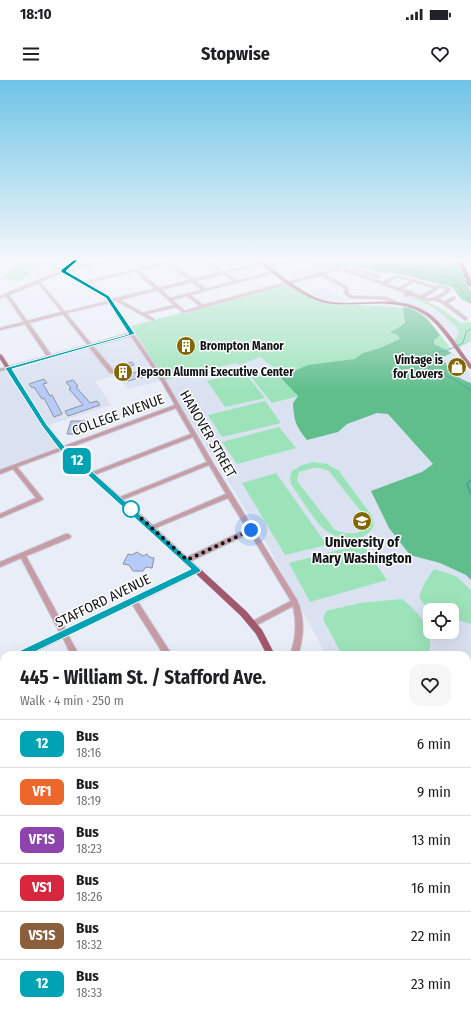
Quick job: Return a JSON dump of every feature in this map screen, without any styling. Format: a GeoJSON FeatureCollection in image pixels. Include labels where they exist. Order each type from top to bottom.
{"type":"FeatureCollection","features":[{"type":"Feature","properties":{"kind":"main road"},"geometry":{"type":"LineString","coordinates":[[400,304],[423,311],[429,316],[471,367]]}},
{"type":"Feature","properties":{"kind":"main road"},"geometry":{"type":"LineString","coordinates":[[0,355],[45,426],[62,448],[234,603],[253,624],[269,651]]}},
{"type":"Feature","properties":{"kind":"street"},"geometry":{"type":"LineString","coordinates":[[14,304],[50,357]]}},
{"type":"Feature","properties":{"kind":"street"},"geometry":{"type":"LineString","coordinates":[[56,304],[112,372]]}},
{"type":"Feature","properties":{"kind":"street"},"geometry":{"type":"LineString","coordinates":[[0,329],[103,304]]}},
{"type":"Feature","properties":{"kind":"street","name":"HANOVER STREET"},"geometry":{"type":"LineString","coordinates":[[111,304],[160,376],[210,464],[230,494],[295,602],[300,628],[300,637],[295,651]]}},
{"type":"Feature","properties":{"kind":"street"},"geometry":{"type":"LineString","coordinates":[[124,304],[153,320]]}},
{"type":"Feature","properties":{"kind":"street"},"geometry":{"type":"LineString","coordinates":[[200,304],[203,306]]}},
{"type":"Feature","properties":{"kind":"street"},"geometry":{"type":"LineString","coordinates":[[143,314],[177,305],[184,312],[212,304]]}},
{"type":"Feature","properties":{"kind":"street"},"geometry":{"type":"LineString","coordinates":[[446,304],[466,319]]}},
{"type":"Feature","properties":{"kind":"street"},"geometry":{"type":"LineString","coordinates":[[0,370],[132,334]]}},
{"type":"Feature","properties":{"kind":"street","name":"COLLEGE AVENUE"},"geometry":{"type":"LineString","coordinates":[[0,472],[177,406]]}},
{"type":"Feature","properties":{"kind":"street"},"geometry":{"type":"LineString","coordinates":[[92,474],[194,435]]}},
{"type":"Feature","properties":{"kind":"street"},"geometry":{"type":"LineString","coordinates":[[120,499],[210,464]]}},
{"type":"Feature","properties":{"kind":"street"},"geometry":{"type":"LineString","coordinates":[[0,516],[40,500],[40,496],[14,467]]}},
{"type":"Feature","properties":{"kind":"street"},"geometry":{"type":"LineString","coordinates":[[151,528],[230,494]]}},
{"type":"Feature","properties":{"kind":"street"},"geometry":{"type":"LineString","coordinates":[[187,560],[251,530]]}},
{"type":"Feature","properties":{"kind":"street"},"geometry":{"type":"LineString","coordinates":[[0,565],[68,536]]}},
{"type":"Feature","properties":{"kind":"street"},"geometry":{"type":"LineString","coordinates":[[23,556],[73,651]]}},
{"type":"Feature","properties":{"kind":"street","name":"STAFFORD AVENUE"},"geometry":{"type":"LineString","coordinates":[[28,651],[197,570]]}},
{"type":"Feature","properties":{"kind":"street"},"geometry":{"type":"LineString","coordinates":[[133,600],[165,651]]}},
{"type":"Feature","properties":{"kind":"street"},"geometry":{"type":"LineString","coordinates":[[253,624],[295,602]]}},
{"type":"Feature","properties":{"kind":"shaded area"},"geometry":{"type":"Polygon","coordinates":[[[399,304],[426,304],[435,308],[443,314],[443,317],[456,327],[459,332],[456,339],[452,341],[426,312],[409,305],[399,304]]]}},
{"type":"Feature","properties":{"kind":"shaded area","name":"University of Mary Washington"},"geometry":{"type":"Polygon","coordinates":[[[212,320],[287,378],[386,407],[471,496],[471,651],[324,651],[268,546],[165,380],[128,389],[117,375],[95,381],[111,405],[49,425],[64,445],[0,469],[0,372],[137,334],[212,320]]]}},
{"type":"Feature","properties":{"kind":"shaded area"},"geometry":{"type":"Polygon","coordinates":[[[455,353],[471,376],[471,383],[459,379],[445,363],[442,357],[455,353]]]}},
{"type":"Feature","properties":{"kind":"green space"},"geometry":{"type":"Polygon","coordinates":[[[216,304],[336,304],[410,308],[427,318],[451,349],[435,352],[386,407],[287,378],[260,357],[240,365],[236,363],[165,380],[131,326],[216,304]]]}},
{"type":"Feature","properties":{"kind":"green space"},"geometry":{"type":"Polygon","coordinates":[[[426,304],[431,304],[439,307],[461,323],[471,322],[471,341],[459,348],[452,341],[456,339],[459,332],[456,327],[435,308],[426,304]]]}},
{"type":"Feature","properties":{"kind":"green space"},"geometry":{"type":"Polygon","coordinates":[[[403,307],[415,310],[429,321],[440,335],[434,340],[434,344],[452,353],[443,357],[447,366],[457,376],[471,383],[471,580],[466,575],[440,563],[410,555],[389,528],[371,491],[422,472],[433,464],[388,414],[377,413],[347,424],[338,432],[307,440],[300,431],[294,415],[293,403],[298,396],[281,378],[308,365],[355,359],[363,353],[380,348],[400,339],[398,335],[390,332],[405,323],[403,307]]]}},
{"type":"Feature","properties":{"kind":"green space"},"geometry":{"type":"Polygon","coordinates":[[[276,371],[298,396],[272,403],[251,377],[276,371]]]}},
{"type":"Feature","properties":{"kind":"green space"},"geometry":{"type":"Polygon","coordinates":[[[244,372],[265,398],[225,407],[207,381],[244,372]]]}},
{"type":"Feature","properties":{"kind":"green space"},"geometry":{"type":"Polygon","coordinates":[[[265,401],[281,423],[222,437],[208,415],[265,401]]]}},
{"type":"Feature","properties":{"kind":"green space"},"geometry":{"type":"Polygon","coordinates":[[[279,427],[296,448],[237,464],[222,442],[279,427]]]}},
{"type":"Feature","properties":{"kind":"green space"},"geometry":{"type":"Polygon","coordinates":[[[314,462],[327,464],[339,471],[372,516],[373,526],[367,534],[357,539],[345,539],[334,535],[320,526],[291,484],[290,477],[292,471],[302,465],[314,462]],[[313,468],[299,472],[297,481],[335,530],[345,533],[356,533],[363,529],[366,518],[329,471],[320,468],[313,468]]]}},
{"type":"Feature","properties":{"kind":"green space"},"geometry":{"type":"Polygon","coordinates":[[[276,473],[327,545],[285,555],[242,483],[276,473]]]}},
{"type":"Feature","properties":{"kind":"green space"},"geometry":{"type":"Polygon","coordinates":[[[362,544],[387,580],[310,602],[289,563],[362,544]]]}},
{"type":"Feature","properties":{"kind":"green space"},"geometry":{"type":"Polygon","coordinates":[[[434,569],[456,576],[471,590],[471,624],[459,620],[459,603],[424,603],[419,597],[424,584],[434,569]]]}},
{"type":"Feature","properties":{"kind":"green space"},"geometry":{"type":"Polygon","coordinates":[[[402,599],[415,610],[423,622],[423,639],[429,639],[429,651],[340,651],[323,619],[326,611],[360,603],[402,599]]]}},
{"type":"Feature","properties":{"kind":"building","name":"Jepson Alumni Executive Center"},"geometry":{"type":"Polygon","coordinates":[[[132,362],[134,365],[123,368],[128,374],[140,371],[146,376],[128,381],[125,377],[123,377],[116,367],[132,362]]]}},
{"type":"Feature","properties":{"kind":"building"},"geometry":{"type":"Polygon","coordinates":[[[44,379],[47,383],[43,384],[50,396],[52,395],[62,414],[54,417],[44,398],[42,399],[34,387],[32,388],[29,384],[44,379]]]}},
{"type":"Feature","properties":{"kind":"building"},"geometry":{"type":"Polygon","coordinates":[[[73,380],[78,386],[76,387],[90,403],[97,401],[100,405],[68,416],[65,411],[83,405],[69,389],[71,388],[66,382],[73,380]]]}},
{"type":"Feature","properties":{"kind":"building"},"geometry":{"type":"Polygon","coordinates":[[[71,421],[89,422],[78,426],[75,434],[67,434],[71,421]]]}},
{"type":"Feature","properties":{"kind":"building"},"geometry":{"type":"Polygon","coordinates":[[[137,552],[143,556],[147,554],[149,557],[154,558],[152,568],[146,567],[143,571],[133,571],[129,565],[123,564],[128,554],[132,555],[137,552]]]}},
{"type":"Feature","properties":{"kind":"waterway"},"geometry":{"type":"LineString","coordinates":[[471,329],[466,332],[463,343],[448,350],[434,353],[427,361],[430,368],[457,381],[471,391]]}},
{"type":"Feature","properties":{"kind":"waterway"},"geometry":{"type":"LineString","coordinates":[[471,480],[467,484],[471,494]]}},
{"type":"Feature","properties":{"kind":"bus line","name":"12"},"geometry":{"type":"LineString","coordinates":[[28,651],[197,570],[62,448],[45,426],[8,368],[132,334],[111,304]]}},
{"type":"Feature","properties":{"kind":"place","name":"Brompton Manor"},"geometry":{"type":"Point","coordinates":[186,346]}},
{"type":"Feature","properties":{"kind":"place","name":"Vintage is for Lovers"},"geometry":{"type":"Point","coordinates":[457,367]}},
{"type":"Feature","properties":{"kind":"place","name":"Jepson Alumni Executive Center"},"geometry":{"type":"Point","coordinates":[123,372]}},
{"type":"Feature","properties":{"kind":"place","name":"University of Mary Washington"},"geometry":{"type":"Point","coordinates":[362,521]}},
{"type":"Feature","properties":{"kind":"route"},"geometry":{"type":"LineString","coordinates":[[131,509],[187,560],[251,530]]}}]}
